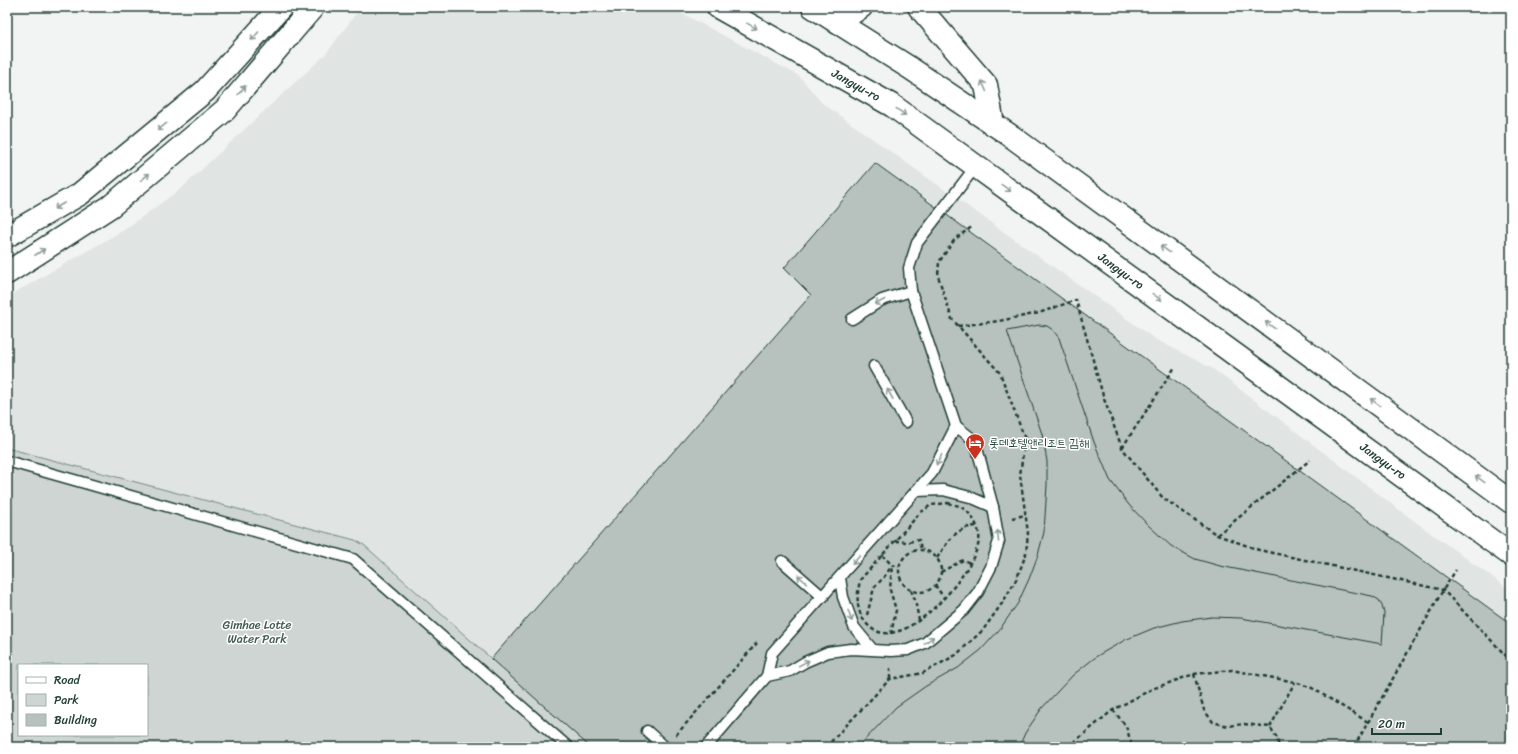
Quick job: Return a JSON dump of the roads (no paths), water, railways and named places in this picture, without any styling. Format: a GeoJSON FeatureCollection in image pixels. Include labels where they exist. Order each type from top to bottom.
{"type":"FeatureCollection","features":[{"type":"Feature","properties":{"kind":"main road"},"geometry":{"type":"LineString","coordinates":[[7,236],[80,194],[205,91],[281,7]]}},
{"type":"Feature","properties":{"kind":"main road"},"geometry":{"type":"LineString","coordinates":[[7,274],[111,206],[225,110],[313,7]]}},
{"type":"Feature","properties":{"kind":"main road","name":"Jangyu-ro"},"geometry":{"type":"LineString","coordinates":[[718,7],[893,106],[1511,555]]}},
{"type":"Feature","properties":{"kind":"main road"},"geometry":{"type":"LineString","coordinates":[[813,7],[910,68],[1017,140],[1511,502]]}},
{"type":"Feature","properties":{"kind":"main road"},"geometry":{"type":"LineString","coordinates":[[838,23],[861,7]]}},
{"type":"Feature","properties":{"kind":"main road"},"geometry":{"type":"LineString","coordinates":[[919,7],[986,85],[993,124]]}},
{"type":"Feature","properties":{"kind":"lane"},"geometry":{"type":"LineString","coordinates":[[767,676],[790,671],[805,662],[828,652],[851,649],[891,651],[908,650],[925,643],[964,610],[978,592],[991,567],[999,541],[993,507],[975,440],[956,426],[911,291],[909,268],[918,243],[976,166]]}},
{"type":"Feature","properties":{"kind":"lane"},"geometry":{"type":"LineString","coordinates":[[852,319],[882,300],[911,291]]}},
{"type":"Feature","properties":{"kind":"lane"},"geometry":{"type":"LineString","coordinates":[[874,366],[906,422]]}},
{"type":"Feature","properties":{"kind":"lane"},"geometry":{"type":"LineString","coordinates":[[706,747],[767,676],[772,653],[932,473],[956,426]]}},
{"type":"Feature","properties":{"kind":"lane"},"geometry":{"type":"LineString","coordinates":[[7,461],[352,558],[568,747]]}},
{"type":"Feature","properties":{"kind":"lane"},"geometry":{"type":"LineString","coordinates":[[916,491],[943,490],[970,497],[993,507]]}},
{"type":"Feature","properties":{"kind":"lane"},"geometry":{"type":"LineString","coordinates":[[782,561],[823,597]]}},
{"type":"Feature","properties":{"kind":"lane"},"geometry":{"type":"LineString","coordinates":[[840,578],[843,597],[854,627],[872,649]]}},
{"type":"Feature","properties":{"kind":"lane"},"geometry":{"type":"LineString","coordinates":[[647,731],[665,747]]}},
{"type":"Feature","properties":{"kind":"place","name":"롯데호텔앤리조트 김해"},"geometry":{"type":"Point","coordinates":[975,460]}},
{"type":"Feature","properties":{"kind":"park label","name":"Gimhae Lotte Water Park"},"geometry":{"type":"Point","coordinates":[257,632]}}]}
